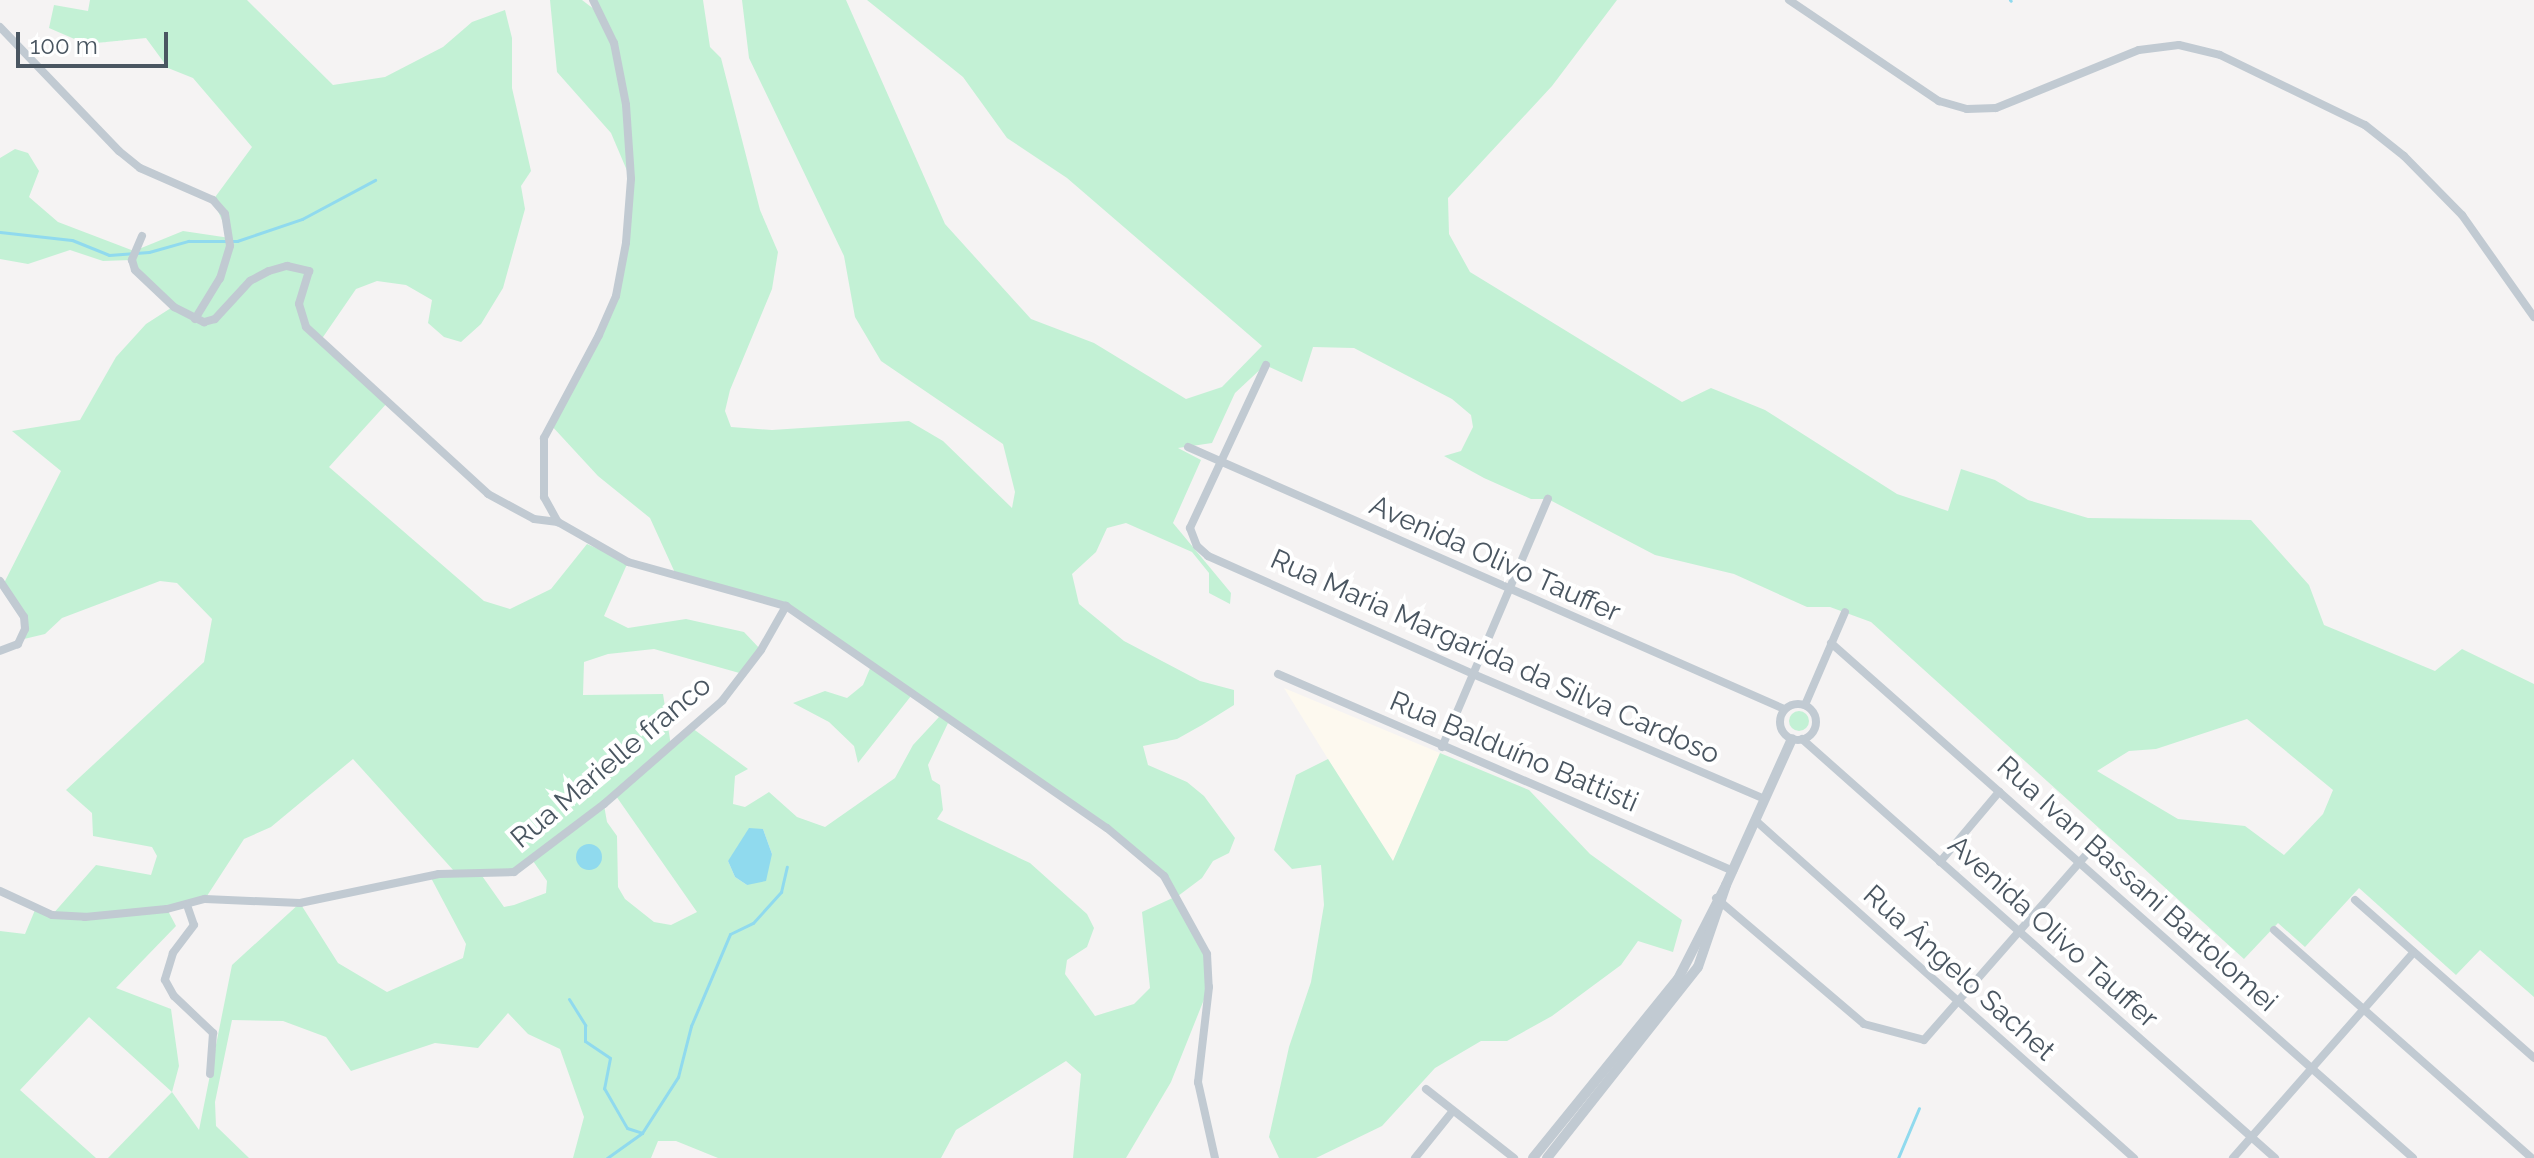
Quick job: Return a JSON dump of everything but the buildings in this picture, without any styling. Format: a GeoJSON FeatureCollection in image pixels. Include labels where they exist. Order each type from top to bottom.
{"type":"FeatureCollection","features":[{"type":"Feature","properties":{"kind":"street"},"geometry":{"type":"LineString","coordinates":[[558,522],[544,497],[544,438],[616,296],[631,179],[626,105],[614,43],[593,0]]}},
{"type":"Feature","properties":{"kind":"street"},"geometry":{"type":"LineString","coordinates":[[1789,0],[1939,101],[1967,109],[1996,108],[2139,50],[2179,45],[2220,55],[2365,125],[2404,156],[2462,215],[2534,317]]}},
{"type":"Feature","properties":{"kind":"street"},"geometry":{"type":"LineString","coordinates":[[0,27],[119,151],[140,168],[213,200],[231,233],[230,246],[220,278],[195,319]]}},
{"type":"Feature","properties":{"kind":"street"},"geometry":{"type":"LineString","coordinates":[[142,236],[133,255],[150,287],[195,319],[215,319],[250,281],[269,271],[304,268],[310,274],[299,315],[306,327],[488,494],[534,519],[558,522],[628,562],[786,606],[1107,828],[1164,876],[1207,954],[1209,987],[1198,1082],[1215,1158]]}},
{"type":"Feature","properties":{"kind":"street"},"geometry":{"type":"LineString","coordinates":[[1218,461],[1266,365]]}},
{"type":"Feature","properties":{"kind":"street","name":"Avenida Olivo Tauffer"},"geometry":{"type":"LineString","coordinates":[[1188,447],[1784,709]]}},
{"type":"Feature","properties":{"kind":"street","name":"Rua Maria Margarida da Silva Cardoso"},"geometry":{"type":"LineString","coordinates":[[1218,461],[1190,528],[1197,546],[1208,556],[1764,799]]}},
{"type":"Feature","properties":{"kind":"street"},"geometry":{"type":"LineString","coordinates":[[1442,747],[1548,499]]}},
{"type":"Feature","properties":{"kind":"street"},"geometry":{"type":"LineString","coordinates":[[0,581],[24,617],[25,629],[18,644],[0,651]]}},
{"type":"Feature","properties":{"kind":"street","name":"Rua Marielle franco"},"geometry":{"type":"LineString","coordinates":[[0,891],[52,915],[187,905],[205,899],[300,903],[439,874],[514,872],[580,824],[722,701],[761,650],[786,606]]}},
{"type":"Feature","properties":{"kind":"street"},"geometry":{"type":"LineString","coordinates":[[1805,705],[1845,612]]}},
{"type":"Feature","properties":{"kind":"street","name":"Rua Ivan Bassani Bartolomei"},"geometry":{"type":"LineString","coordinates":[[1831,643],[2413,1158]]}},
{"type":"Feature","properties":{"kind":"street","name":"Rua Balduíno Battisti"},"geometry":{"type":"LineString","coordinates":[[1278,674],[1733,871]]}},
{"type":"Feature","properties":{"kind":"street"},"geometry":{"type":"LineString","coordinates":[[1797,739],[1779,723],[1784,709],[1805,705]]}},
{"type":"Feature","properties":{"kind":"street"},"geometry":{"type":"LineString","coordinates":[[1533,1158],[1566,1125],[1641,1033],[1678,979],[1733,871],[1764,799],[1797,739],[1816,724],[1805,705]]}},
{"type":"Feature","properties":{"kind":"street","name":"Avenida Olivo Tauffer"},"geometry":{"type":"LineString","coordinates":[[1797,739],[2275,1158]]}},
{"type":"Feature","properties":{"kind":"street"},"geometry":{"type":"LineString","coordinates":[[1940,862],[1999,792]]}},
{"type":"Feature","properties":{"kind":"street","name":"Rua Ângelo Sachet"},"geometry":{"type":"LineString","coordinates":[[1755,820],[2134,1158]]}},
{"type":"Feature","properties":{"kind":"street"},"geometry":{"type":"LineString","coordinates":[[1719,900],[1864,1024],[1924,1040],[2101,838]]}},
{"type":"Feature","properties":{"kind":"street"},"geometry":{"type":"LineString","coordinates":[[2355,900],[2534,1058]]}},
{"type":"Feature","properties":{"kind":"street"},"geometry":{"type":"LineString","coordinates":[[187,905],[194,925],[173,953],[165,980],[174,996],[213,1033],[210,1074]]}},
{"type":"Feature","properties":{"kind":"street"},"geometry":{"type":"LineString","coordinates":[[2274,930],[2532,1158]]}},
{"type":"Feature","properties":{"kind":"street"},"geometry":{"type":"LineString","coordinates":[[2233,1158],[2414,952]]}},
{"type":"Feature","properties":{"kind":"street"},"geometry":{"type":"LineString","coordinates":[[1426,1089],[1514,1158]]}},
{"type":"Feature","properties":{"kind":"street"},"geometry":{"type":"LineString","coordinates":[[1415,1158],[1452,1112]]}},
{"type":"Feature","properties":{"kind":"street"},"geometry":{"type":"LineString","coordinates":[[1547,1158],[1566,1125]]}},
{"type":"Feature","properties":{"kind":"shaded area"},"geometry":{"type":"Polygon","coordinates":[[[1284,688],[1440,753],[1393,862],[1328,759],[1284,688]]]}},
{"type":"Feature","properties":{"kind":"green space"},"geometry":{"type":"Polygon","coordinates":[[[90,0],[247,0],[333,85],[385,77],[443,47],[472,22],[505,10],[512,38],[512,88],[531,171],[521,186],[525,209],[503,288],[481,324],[461,342],[444,337],[428,323],[432,300],[406,285],[377,281],[356,289],[321,340],[388,402],[329,467],[484,601],[510,609],[551,589],[587,544],[628,562],[604,616],[628,628],[686,619],[744,632],[761,650],[743,674],[654,649],[608,654],[584,662],[583,695],[663,694],[671,746],[692,728],[748,769],[735,776],[733,804],[745,807],[769,792],[797,817],[825,827],[895,778],[913,745],[939,717],[911,696],[858,763],[854,746],[829,722],[793,703],[825,691],[847,698],[863,685],[871,666],[786,606],[676,575],[650,518],[598,476],[550,424],[616,296],[631,180],[611,133],[557,72],[550,0],[582,0],[603,16],[593,0],[703,0],[710,47],[721,58],[760,210],[778,252],[772,289],[730,390],[725,411],[731,427],[772,430],[909,421],[943,441],[1012,508],[1015,492],[1003,444],[881,361],[855,317],[844,256],[749,58],[742,0],[846,0],[945,224],[1031,319],[1094,343],[1186,399],[1222,387],[1262,346],[1067,178],[1007,138],[963,77],[867,0],[1617,0],[1552,86],[1448,198],[1449,234],[1470,272],[1682,402],[1711,388],[1765,410],[1897,494],[1948,511],[1961,469],[1995,480],[2028,500],[2088,518],[2251,520],[2309,585],[2324,625],[2435,671],[2462,649],[2534,684],[2534,997],[2480,950],[2456,975],[2359,888],[2305,947],[2278,923],[2244,959],[1871,622],[1830,607],[1807,607],[1734,574],[1655,555],[1548,499],[1531,499],[1484,478],[1444,456],[1461,451],[1473,427],[1471,415],[1452,399],[1354,348],[1313,347],[1302,382],[1265,365],[1235,393],[1212,443],[1178,448],[1201,460],[1173,523],[1231,593],[1230,604],[1209,593],[1209,573],[1192,552],[1126,523],[1107,528],[1096,552],[1072,574],[1079,604],[1124,641],[1200,681],[1234,690],[1234,705],[1202,725],[1177,739],[1143,746],[1148,765],[1187,782],[1204,796],[1235,838],[1229,853],[1213,861],[1202,878],[1178,896],[1207,954],[1209,987],[1171,1082],[1126,1158],[1073,1158],[1081,1074],[1066,1061],[956,1130],[941,1158],[718,1158],[676,1141],[658,1141],[651,1158],[573,1158],[584,1117],[560,1049],[528,1034],[508,1013],[478,1048],[435,1043],[351,1071],[326,1037],[283,1021],[232,1020],[215,1102],[216,1126],[249,1158],[108,1158],[172,1092],[89,1017],[20,1090],[96,1158],[0,1158],[0,931],[25,934],[35,910],[52,915],[96,865],[151,875],[157,856],[152,847],[93,836],[92,813],[66,790],[204,662],[212,619],[177,583],[160,581],[62,618],[45,634],[24,639],[24,617],[3,585],[61,471],[12,431],[80,420],[116,357],[146,324],[174,306],[131,260],[103,261],[70,250],[28,264],[0,259],[0,158],[15,149],[28,153],[39,171],[29,197],[58,222],[134,251],[183,231],[230,238],[213,200],[252,147],[193,78],[168,68],[146,38],[86,44],[49,28],[54,5],[88,11],[90,0]],[[2247,719],[2156,749],[2129,751],[2097,771],[2178,819],[2245,826],[2284,855],[2323,814],[2333,790],[2247,719]],[[948,723],[928,765],[932,780],[940,785],[943,810],[937,819],[1030,863],[1087,914],[1094,928],[1087,947],[1067,960],[1065,974],[1095,1016],[1134,1004],[1150,988],[1142,912],[1177,896],[1164,876],[1107,829],[948,723]],[[353,759],[271,827],[244,839],[205,899],[167,909],[176,926],[116,988],[171,1009],[179,1066],[172,1092],[199,1130],[232,965],[300,903],[338,963],[387,992],[463,958],[466,944],[430,876],[454,871],[353,759]],[[616,796],[604,805],[607,822],[617,836],[618,887],[625,899],[654,922],[671,925],[697,912],[616,796]],[[763,829],[728,861],[735,877],[747,885],[772,854],[763,829]],[[533,861],[514,872],[480,873],[504,907],[546,893],[547,881],[533,861]]]}},
{"type":"Feature","properties":{"kind":"green space"},"geometry":{"type":"Polygon","coordinates":[[[1795,711],[1803,711],[1809,721],[1803,731],[1795,731],[1789,725],[1789,717],[1795,711]]]}},
{"type":"Feature","properties":{"kind":"green space"},"geometry":{"type":"Polygon","coordinates":[[[1440,753],[1529,790],[1590,854],[1682,920],[1673,952],[1638,941],[1621,965],[1552,1016],[1507,1041],[1481,1041],[1435,1068],[1382,1126],[1316,1158],[1279,1158],[1269,1137],[1289,1047],[1311,982],[1324,905],[1321,865],[1292,869],[1274,850],[1296,775],[1328,759],[1393,861],[1440,753]]]}},
{"type":"Feature","properties":{"kind":"water"},"geometry":{"type":"Polygon","coordinates":[[[749,828],[763,829],[772,854],[766,881],[747,885],[735,877],[728,861],[749,828]]]}},
{"type":"Feature","properties":{"kind":"water"},"geometry":{"type":"Polygon","coordinates":[[[589,844],[598,848],[602,857],[598,866],[589,870],[580,866],[576,857],[580,848],[589,844]]]}},
{"type":"Feature","properties":{"kind":"waterway"},"geometry":{"type":"LineString","coordinates":[[0,232],[72,240],[109,255],[149,252],[188,241],[237,241],[302,219],[375,180]]}},
{"type":"Feature","properties":{"kind":"waterway"},"geometry":{"type":"LineString","coordinates":[[607,1158],[642,1133],[678,1077],[691,1026],[730,934],[753,923],[781,892],[787,867]]}},
{"type":"Feature","properties":{"kind":"waterway"},"geometry":{"type":"LineString","coordinates":[[569,999],[585,1025],[585,1041],[610,1058],[604,1088],[627,1128],[642,1133]]}},
{"type":"Feature","properties":{"kind":"waterway"},"geometry":{"type":"LineString","coordinates":[[1898,1158],[1919,1108]]}}]}
